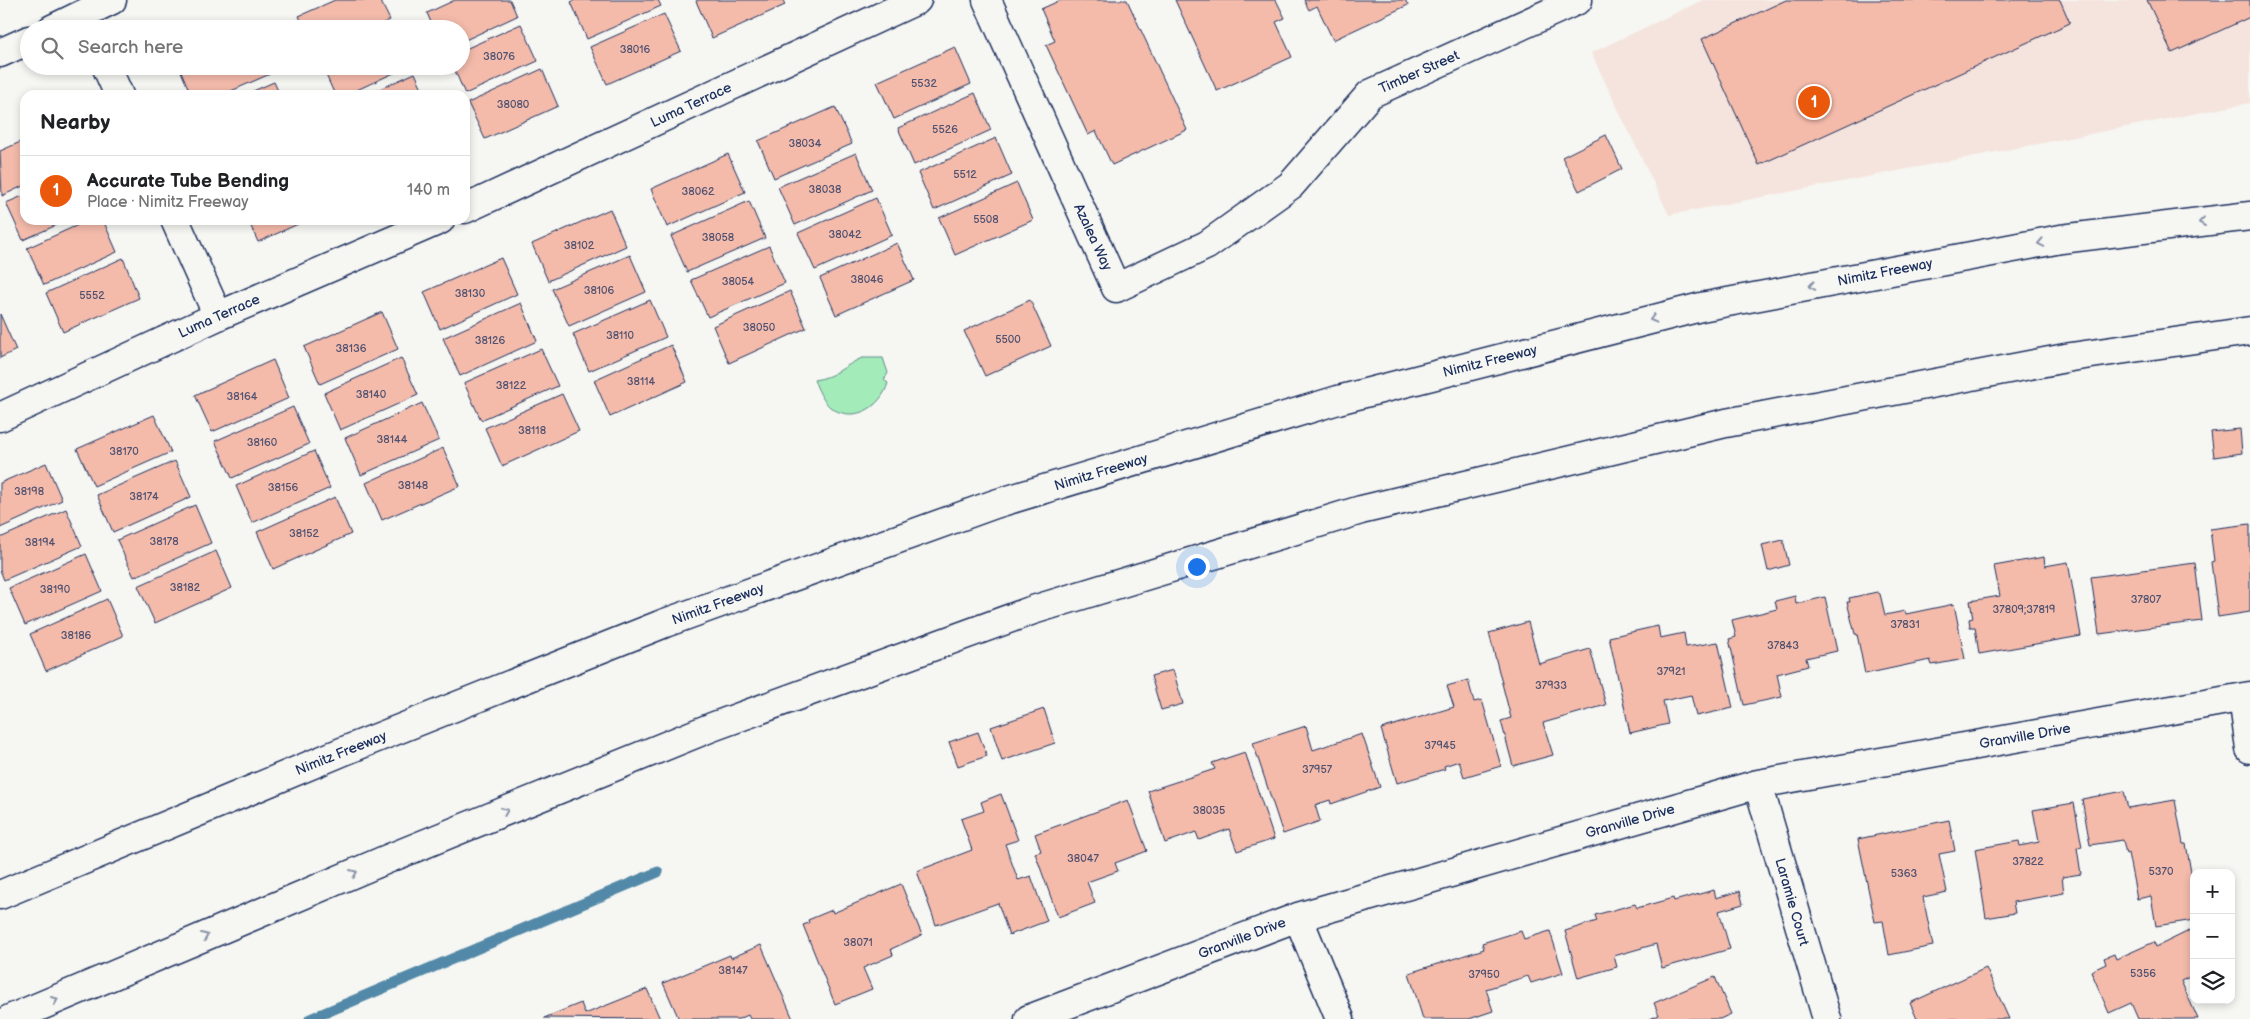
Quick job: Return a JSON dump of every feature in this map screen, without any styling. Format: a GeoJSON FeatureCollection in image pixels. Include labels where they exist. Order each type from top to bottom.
{"type":"FeatureCollection","features":[{"type":"Feature","properties":{"kind":"main road"},"geometry":{"type":"LineString","coordinates":[[88,20],[112,0]]}},
{"type":"Feature","properties":{"kind":"main road","name":"Luma Terrace"},"geometry":{"type":"LineString","coordinates":[[470,207],[917,0]]}},
{"type":"Feature","properties":{"kind":"main road","name":"Azalea Way"},"geometry":{"type":"LineString","coordinates":[[987,0],[1116,288],[1207,245],[1291,185]]}},
{"type":"Feature","properties":{"kind":"main road","name":"Timber Street"},"geometry":{"type":"LineString","coordinates":[[1291,185],[1370,94],[1578,0]]}},
{"type":"Feature","properties":{"kind":"main road"},"geometry":{"type":"LineString","coordinates":[[0,53],[20,44]]}},
{"type":"Feature","properties":{"kind":"main road"},"geometry":{"type":"LineString","coordinates":[[110,75],[117,90]]}},
{"type":"Feature","properties":{"kind":"main road","name":"Nimitz Freeway"},"geometry":{"type":"LineString","coordinates":[[0,895],[353,747],[665,622],[995,504],[1338,400],[1701,307],[2061,239],[2250,216]]}},
{"type":"Feature","properties":{"kind":"main road"},"geometry":{"type":"LineString","coordinates":[[178,225],[218,316]]}},
{"type":"Feature","properties":{"kind":"main road","name":"Luma Terrace"},"geometry":{"type":"LineString","coordinates":[[0,416],[218,316],[428,225]]}},
{"type":"Feature","properties":{"kind":"main road"},"geometry":{"type":"LineString","coordinates":[[10,1019],[385,860],[712,727],[1033,610],[1361,510],[1726,423],[2071,357],[2250,330]]}},
{"type":"Feature","properties":{"kind":"main road"},"geometry":{"type":"LineString","coordinates":[[2246,696],[2250,749]]}},
{"type":"Feature","properties":{"kind":"main road","name":"Granville Drive"},"geometry":{"type":"LineString","coordinates":[[1029,1019],[1298,917],[1758,784],[2246,696]]}},
{"type":"Feature","properties":{"kind":"main road","name":"Laramie Court"},"geometry":{"type":"LineString","coordinates":[[1758,784],[1827,1019]]}},
{"type":"Feature","properties":{"kind":"main road"},"geometry":{"type":"LineString","coordinates":[[1298,917],[1340,1019]]}},
{"type":"Feature","properties":{"kind":"shaded area"},"geometry":{"type":"Polygon","coordinates":[[[1703,0],[2250,0],[2250,103],[1669,215],[1591,53],[1703,0]]]}},
{"type":"Feature","properties":{"kind":"green space"},"geometry":{"type":"Polygon","coordinates":[[[862,358],[883,358],[888,373],[884,380],[888,383],[879,400],[865,411],[848,414],[839,412],[830,407],[825,401],[814,380],[834,374],[862,358]]]}},
{"type":"Feature","properties":{"kind":"building"},"geometry":{"type":"Polygon","coordinates":[[[335,0],[380,0],[390,20],[301,20],[299,16],[335,0]]]}},
{"type":"Feature","properties":{"kind":"building"},"geometry":{"type":"Polygon","coordinates":[[[455,0],[510,0],[517,16],[470,38],[470,20],[430,20],[427,13],[455,0]]]}},
{"type":"Feature","properties":{"kind":"building"},"geometry":{"type":"Polygon","coordinates":[[[575,0],[658,0],[661,6],[587,39],[571,2],[575,0]]]}},
{"type":"Feature","properties":{"kind":"building"},"geometry":{"type":"Polygon","coordinates":[[[783,0],[785,5],[712,38],[696,1],[783,0]]]}},
{"type":"Feature","properties":{"kind":"building"},"geometry":{"type":"Polygon","coordinates":[[[1061,0],[1127,0],[1187,130],[1112,165],[1096,131],[1088,135],[1046,45],[1055,41],[1041,9],[1061,0]]]}},
{"type":"Feature","properties":{"kind":"building"},"geometry":{"type":"Polygon","coordinates":[[[1175,0],[1276,0],[1285,18],[1276,22],[1292,57],[1217,91],[1175,0]]]}},
{"type":"Feature","properties":{"kind":"building"},"geometry":{"type":"Polygon","coordinates":[[[1304,0],[1405,0],[1408,5],[1333,40],[1317,6],[1309,10],[1304,0]]]}},
{"type":"Feature","properties":{"kind":"building"},"geometry":{"type":"Polygon","coordinates":[[[1786,0],[2060,0],[2070,23],[1759,165],[1702,39],[1786,0]]]}},
{"type":"Feature","properties":{"kind":"building"},"geometry":{"type":"Polygon","coordinates":[[[2147,0],[2250,0],[2250,17],[2172,53],[2147,0]]]}},
{"type":"Feature","properties":{"kind":"building"},"geometry":{"type":"Polygon","coordinates":[[[664,14],[681,51],[607,84],[590,47],[664,14]]]}},
{"type":"Feature","properties":{"kind":"building"},"geometry":{"type":"Polygon","coordinates":[[[521,24],[538,61],[470,92],[470,90],[463,90],[457,75],[470,75],[470,47],[521,24]]]}},
{"type":"Feature","properties":{"kind":"building"},"geometry":{"type":"Polygon","coordinates":[[[955,47],[971,84],[894,119],[877,82],[955,47]]]}},
{"type":"Feature","properties":{"kind":"building"},"geometry":{"type":"Polygon","coordinates":[[[542,69],[558,106],[485,139],[470,107],[470,102],[542,69]]]}},
{"type":"Feature","properties":{"kind":"building"},"geometry":{"type":"Polygon","coordinates":[[[183,75],[268,75],[233,90],[189,90],[183,75]]]}},
{"type":"Feature","properties":{"kind":"building"},"geometry":{"type":"Polygon","coordinates":[[[326,75],[389,75],[357,90],[333,90],[326,75]]]}},
{"type":"Feature","properties":{"kind":"building"},"geometry":{"type":"Polygon","coordinates":[[[411,75],[416,75],[423,90],[377,90],[411,75]]]}},
{"type":"Feature","properties":{"kind":"building"},"geometry":{"type":"Polygon","coordinates":[[[274,82],[278,90],[256,90],[274,82]]]}},
{"type":"Feature","properties":{"kind":"building"},"geometry":{"type":"Polygon","coordinates":[[[975,93],[991,130],[914,165],[898,128],[975,93]]]}},
{"type":"Feature","properties":{"kind":"building"},"geometry":{"type":"Polygon","coordinates":[[[835,107],[852,144],[774,178],[758,141],[835,107]]]}},
{"type":"Feature","properties":{"kind":"building"},"geometry":{"type":"Polygon","coordinates":[[[1606,135],[1622,169],[1579,191],[1562,157],[1606,135]]]}},
{"type":"Feature","properties":{"kind":"building"},"geometry":{"type":"Polygon","coordinates":[[[996,138],[1012,175],[934,210],[918,173],[996,138]]]}},
{"type":"Feature","properties":{"kind":"building"},"geometry":{"type":"Polygon","coordinates":[[[20,142],[20,187],[2,196],[0,151],[20,142]]]}},
{"type":"Feature","properties":{"kind":"building"},"geometry":{"type":"Polygon","coordinates":[[[856,153],[872,190],[795,225],[778,187],[856,153]]]}},
{"type":"Feature","properties":{"kind":"building"},"geometry":{"type":"Polygon","coordinates":[[[728,154],[745,192],[667,227],[651,189],[728,154]]]}},
{"type":"Feature","properties":{"kind":"building"},"geometry":{"type":"Polygon","coordinates":[[[1017,183],[1033,220],[955,255],[939,218],[1017,183]]]}},
{"type":"Feature","properties":{"kind":"building"},"geometry":{"type":"Polygon","coordinates":[[[20,197],[20,225],[57,225],[23,240],[6,203],[20,197]]]}},
{"type":"Feature","properties":{"kind":"building"},"geometry":{"type":"Polygon","coordinates":[[[876,198],[892,235],[815,270],[798,233],[876,198]]]}},
{"type":"Feature","properties":{"kind":"building"},"geometry":{"type":"Polygon","coordinates":[[[749,201],[765,238],[687,272],[671,236],[749,201]]]}},
{"type":"Feature","properties":{"kind":"building"},"geometry":{"type":"Polygon","coordinates":[[[610,209],[626,246],[548,281],[532,244],[610,209]]]}},
{"type":"Feature","properties":{"kind":"building"},"geometry":{"type":"Polygon","coordinates":[[[78,225],[105,225],[117,252],[44,285],[27,248],[78,225]]]}},
{"type":"Feature","properties":{"kind":"building"},"geometry":{"type":"Polygon","coordinates":[[[250,225],[296,225],[258,242],[250,225]]]}},
{"type":"Feature","properties":{"kind":"building"},"geometry":{"type":"Polygon","coordinates":[[[897,243],[914,280],[836,315],[820,278],[897,243]]]}},
{"type":"Feature","properties":{"kind":"building"},"geometry":{"type":"Polygon","coordinates":[[[769,246],[785,283],[708,317],[691,280],[769,246]]]}},
{"type":"Feature","properties":{"kind":"building"},"geometry":{"type":"Polygon","coordinates":[[[630,255],[646,292],[569,326],[552,289],[630,255]]]}},
{"type":"Feature","properties":{"kind":"building"},"geometry":{"type":"Polygon","coordinates":[[[123,258],[139,298],[63,332],[46,293],[123,258]]]}},
{"type":"Feature","properties":{"kind":"building"},"geometry":{"type":"Polygon","coordinates":[[[501,258],[517,294],[440,329],[424,292],[501,258]]]}},
{"type":"Feature","properties":{"kind":"building"},"geometry":{"type":"Polygon","coordinates":[[[790,291],[806,328],[729,363],[713,326],[790,291]]]}},
{"type":"Feature","properties":{"kind":"building"},"geometry":{"type":"Polygon","coordinates":[[[650,300],[666,337],[589,371],[573,334],[650,300]]]}},
{"type":"Feature","properties":{"kind":"building"},"geometry":{"type":"Polygon","coordinates":[[[1030,300],[1051,346],[985,376],[964,331],[1030,300]]]}},
{"type":"Feature","properties":{"kind":"building"},"geometry":{"type":"Polygon","coordinates":[[[521,303],[537,341],[460,376],[443,338],[521,303]]]}},
{"type":"Feature","properties":{"kind":"building"},"geometry":{"type":"Polygon","coordinates":[[[382,312],[398,349],[320,384],[304,347],[382,312]]]}},
{"type":"Feature","properties":{"kind":"building"},"geometry":{"type":"Polygon","coordinates":[[[0,314],[16,350],[0,358],[0,314]]]}},
{"type":"Feature","properties":{"kind":"building"},"geometry":{"type":"Polygon","coordinates":[[[671,345],[687,382],[610,417],[594,380],[671,345]]]}},
{"type":"Feature","properties":{"kind":"building"},"geometry":{"type":"Polygon","coordinates":[[[541,349],[558,386],[481,420],[464,383],[541,349]]]}},
{"type":"Feature","properties":{"kind":"building"},"geometry":{"type":"Polygon","coordinates":[[[401,358],[418,395],[340,430],[324,393],[401,358]]]}},
{"type":"Feature","properties":{"kind":"building"},"geometry":{"type":"Polygon","coordinates":[[[273,360],[289,398],[212,432],[195,395],[273,360]]]}},
{"type":"Feature","properties":{"kind":"building"},"geometry":{"type":"Polygon","coordinates":[[[562,394],[579,431],[502,466],[485,428],[562,394]]]}},
{"type":"Feature","properties":{"kind":"building"},"geometry":{"type":"Polygon","coordinates":[[[422,403],[439,440],[361,475],[345,438],[422,403]]]}},
{"type":"Feature","properties":{"kind":"building"},"geometry":{"type":"Polygon","coordinates":[[[293,407],[309,444],[232,478],[215,441],[293,407]]]}},
{"type":"Feature","properties":{"kind":"building"},"geometry":{"type":"Polygon","coordinates":[[[154,415],[171,452],[94,486],[77,449],[154,415]]]}},
{"type":"Feature","properties":{"kind":"building"},"geometry":{"type":"Polygon","coordinates":[[[2240,429],[2242,453],[2214,457],[2211,432],[2240,429]]]}},
{"type":"Feature","properties":{"kind":"building"},"geometry":{"type":"Polygon","coordinates":[[[443,448],[460,486],[382,520],[366,483],[443,448]]]}},
{"type":"Feature","properties":{"kind":"building"},"geometry":{"type":"Polygon","coordinates":[[[314,451],[330,488],[252,523],[236,486],[314,451]]]}},
{"type":"Feature","properties":{"kind":"building"},"geometry":{"type":"Polygon","coordinates":[[[175,461],[191,497],[113,532],[97,495],[175,461]]]}},
{"type":"Feature","properties":{"kind":"building"},"geometry":{"type":"Polygon","coordinates":[[[46,463],[62,500],[0,528],[0,483],[46,463]]]}},
{"type":"Feature","properties":{"kind":"building"},"geometry":{"type":"Polygon","coordinates":[[[335,497],[351,534],[273,569],[257,532],[335,497]]]}},
{"type":"Feature","properties":{"kind":"building"},"geometry":{"type":"Polygon","coordinates":[[[195,505],[211,543],[134,577],[117,540],[195,505]]]}},
{"type":"Feature","properties":{"kind":"building"},"geometry":{"type":"Polygon","coordinates":[[[66,509],[82,546],[4,580],[0,570],[0,538],[66,509]]]}},
{"type":"Feature","properties":{"kind":"building"},"geometry":{"type":"Polygon","coordinates":[[[2250,524],[2250,612],[2218,617],[2211,562],[2214,561],[2210,529],[2250,524]]]}},
{"type":"Feature","properties":{"kind":"building"},"geometry":{"type":"Polygon","coordinates":[[[1783,540],[1789,565],[1768,571],[1762,545],[1783,540]]]}},
{"type":"Feature","properties":{"kind":"building"},"geometry":{"type":"Polygon","coordinates":[[[216,551],[232,588],[155,623],[138,586],[216,551]]]}},
{"type":"Feature","properties":{"kind":"building"},"geometry":{"type":"Polygon","coordinates":[[[86,554],[102,591],[25,625],[9,588],[86,554]]]}},
{"type":"Feature","properties":{"kind":"building"},"geometry":{"type":"Polygon","coordinates":[[[2044,557],[2045,566],[2068,562],[2081,636],[1979,654],[1975,627],[1970,627],[1969,619],[1973,618],[1970,601],[2000,596],[1994,566],[2044,557]]]}},
{"type":"Feature","properties":{"kind":"building"},"geometry":{"type":"Polygon","coordinates":[[[2195,563],[2202,621],[2099,634],[2091,577],[2195,563]]]}},
{"type":"Feature","properties":{"kind":"building"},"geometry":{"type":"Polygon","coordinates":[[[1877,592],[1880,594],[1885,615],[1905,611],[1906,614],[1954,604],[1965,659],[1932,665],[1930,660],[1865,674],[1857,634],[1855,634],[1847,602],[1850,602],[1849,598],[1877,592]]]}},
{"type":"Feature","properties":{"kind":"building"},"geometry":{"type":"Polygon","coordinates":[[[1795,596],[1796,604],[1825,597],[1837,651],[1806,658],[1808,666],[1777,674],[1782,697],[1744,705],[1729,639],[1736,637],[1732,620],[1777,609],[1775,601],[1795,596]]]}},
{"type":"Feature","properties":{"kind":"building"},"geometry":{"type":"Polygon","coordinates":[[[107,599],[123,636],[46,671],[30,634],[107,599]]]}},
{"type":"Feature","properties":{"kind":"building"},"geometry":{"type":"Polygon","coordinates":[[[1528,622],[1539,664],[1590,649],[1606,705],[1543,723],[1553,755],[1513,766],[1501,721],[1511,718],[1489,633],[1528,622]]]}},
{"type":"Feature","properties":{"kind":"building"},"geometry":{"type":"Polygon","coordinates":[[[1658,626],[1660,638],[1684,633],[1686,647],[1718,642],[1733,708],[1696,716],[1691,695],[1663,701],[1668,724],[1630,733],[1609,637],[1658,626]]]}},
{"type":"Feature","properties":{"kind":"building"},"geometry":{"type":"Polygon","coordinates":[[[1173,670],[1183,704],[1161,710],[1151,676],[1173,670]]]}},
{"type":"Feature","properties":{"kind":"building"},"geometry":{"type":"Polygon","coordinates":[[[1468,680],[1474,702],[1482,700],[1501,766],[1464,777],[1459,761],[1444,766],[1445,769],[1397,783],[1381,729],[1454,707],[1447,686],[1468,680]]]}},
{"type":"Feature","properties":{"kind":"building"},"geometry":{"type":"Polygon","coordinates":[[[1044,709],[1055,743],[1002,761],[991,727],[1044,709]]]}},
{"type":"Feature","properties":{"kind":"building"},"geometry":{"type":"Polygon","coordinates":[[[1306,726],[1313,750],[1362,734],[1380,787],[1331,804],[1330,800],[1315,805],[1320,821],[1283,834],[1253,743],[1306,726]]]}},
{"type":"Feature","properties":{"kind":"building"},"geometry":{"type":"Polygon","coordinates":[[[978,732],[987,756],[958,766],[949,742],[978,732]]]}},
{"type":"Feature","properties":{"kind":"building"},"geometry":{"type":"Polygon","coordinates":[[[1245,752],[1274,839],[1237,851],[1229,829],[1199,840],[1196,832],[1165,843],[1148,791],[1215,769],[1212,763],[1245,752]]]}},
{"type":"Feature","properties":{"kind":"building"},"geometry":{"type":"Polygon","coordinates":[[[2124,791],[2128,808],[2175,800],[2183,844],[2186,844],[2190,869],[2190,921],[2156,926],[2151,896],[2137,899],[2128,853],[2126,854],[2123,840],[2090,845],[2082,799],[2124,791]]]}},
{"type":"Feature","properties":{"kind":"building"},"geometry":{"type":"Polygon","coordinates":[[[1001,794],[1018,840],[1005,844],[1018,880],[1031,876],[1047,921],[1009,935],[998,903],[936,925],[917,871],[972,850],[961,819],[984,811],[981,802],[1001,794]]]}},
{"type":"Feature","properties":{"kind":"building"},"geometry":{"type":"Polygon","coordinates":[[[1128,800],[1147,851],[1115,863],[1118,871],[1087,882],[1095,903],[1058,917],[1035,853],[1041,851],[1035,834],[1128,800]]]}},
{"type":"Feature","properties":{"kind":"building"},"geometry":{"type":"Polygon","coordinates":[[[2074,803],[2082,847],[2077,848],[2081,874],[2062,877],[2064,893],[2013,902],[2015,913],[1986,918],[1975,849],[2019,841],[2020,846],[2039,842],[2033,810],[2074,803]]]}},
{"type":"Feature","properties":{"kind":"building"},"geometry":{"type":"Polygon","coordinates":[[[1949,820],[1955,851],[1939,854],[1947,892],[1923,897],[1933,946],[1889,955],[1883,921],[1875,922],[1858,839],[1949,820]]]}},
{"type":"Feature","properties":{"kind":"building"},"geometry":{"type":"Polygon","coordinates":[[[901,884],[922,935],[891,949],[893,955],[863,968],[872,989],[835,1004],[803,925],[809,923],[808,920],[832,910],[833,913],[901,884]]]}},
{"type":"Feature","properties":{"kind":"building"},"geometry":{"type":"Polygon","coordinates":[[[1714,890],[1716,898],[1740,891],[1743,904],[1719,911],[1730,949],[1662,968],[1656,944],[1614,956],[1617,967],[1578,978],[1565,931],[1597,921],[1595,915],[1635,904],[1637,908],[1673,898],[1674,901],[1714,890]]]}},
{"type":"Feature","properties":{"kind":"building"},"geometry":{"type":"Polygon","coordinates":[[[2190,930],[2190,977],[2181,981],[2198,1019],[2138,1019],[2131,1003],[2109,1013],[2091,971],[2106,964],[2104,958],[2114,954],[2116,959],[2154,942],[2156,947],[2190,930]]]}},
{"type":"Feature","properties":{"kind":"building"},"geometry":{"type":"Polygon","coordinates":[[[1521,931],[1524,939],[1550,931],[1563,973],[1531,983],[1528,976],[1486,989],[1493,1011],[1469,1019],[1423,1019],[1409,973],[1484,949],[1482,943],[1521,931]]]}},
{"type":"Feature","properties":{"kind":"building"},"geometry":{"type":"Polygon","coordinates":[[[761,945],[793,1019],[750,1019],[748,1015],[739,1019],[679,1019],[663,983],[730,955],[731,958],[761,945]]]}},
{"type":"Feature","properties":{"kind":"building"},"geometry":{"type":"Polygon","coordinates":[[[1986,968],[2009,1019],[1917,1019],[1910,1003],[1986,968]]]}},
{"type":"Feature","properties":{"kind":"building"},"geometry":{"type":"Polygon","coordinates":[[[1715,977],[1731,1014],[1720,1019],[1650,1019],[1659,1015],[1654,1003],[1715,977]]]}},
{"type":"Feature","properties":{"kind":"building"},"geometry":{"type":"Polygon","coordinates":[[[647,989],[660,1019],[544,1018],[581,1003],[585,1014],[647,989]]]}},
{"type":"Feature","properties":{"kind":"waterway"},"geometry":{"type":"LineString","coordinates":[[310,1019],[658,872]]}},
{"type":"Feature","properties":{"kind":"place","name":"Accurate Tube Bending"},"geometry":{"type":"Point","coordinates":[1814,102]}}]}
